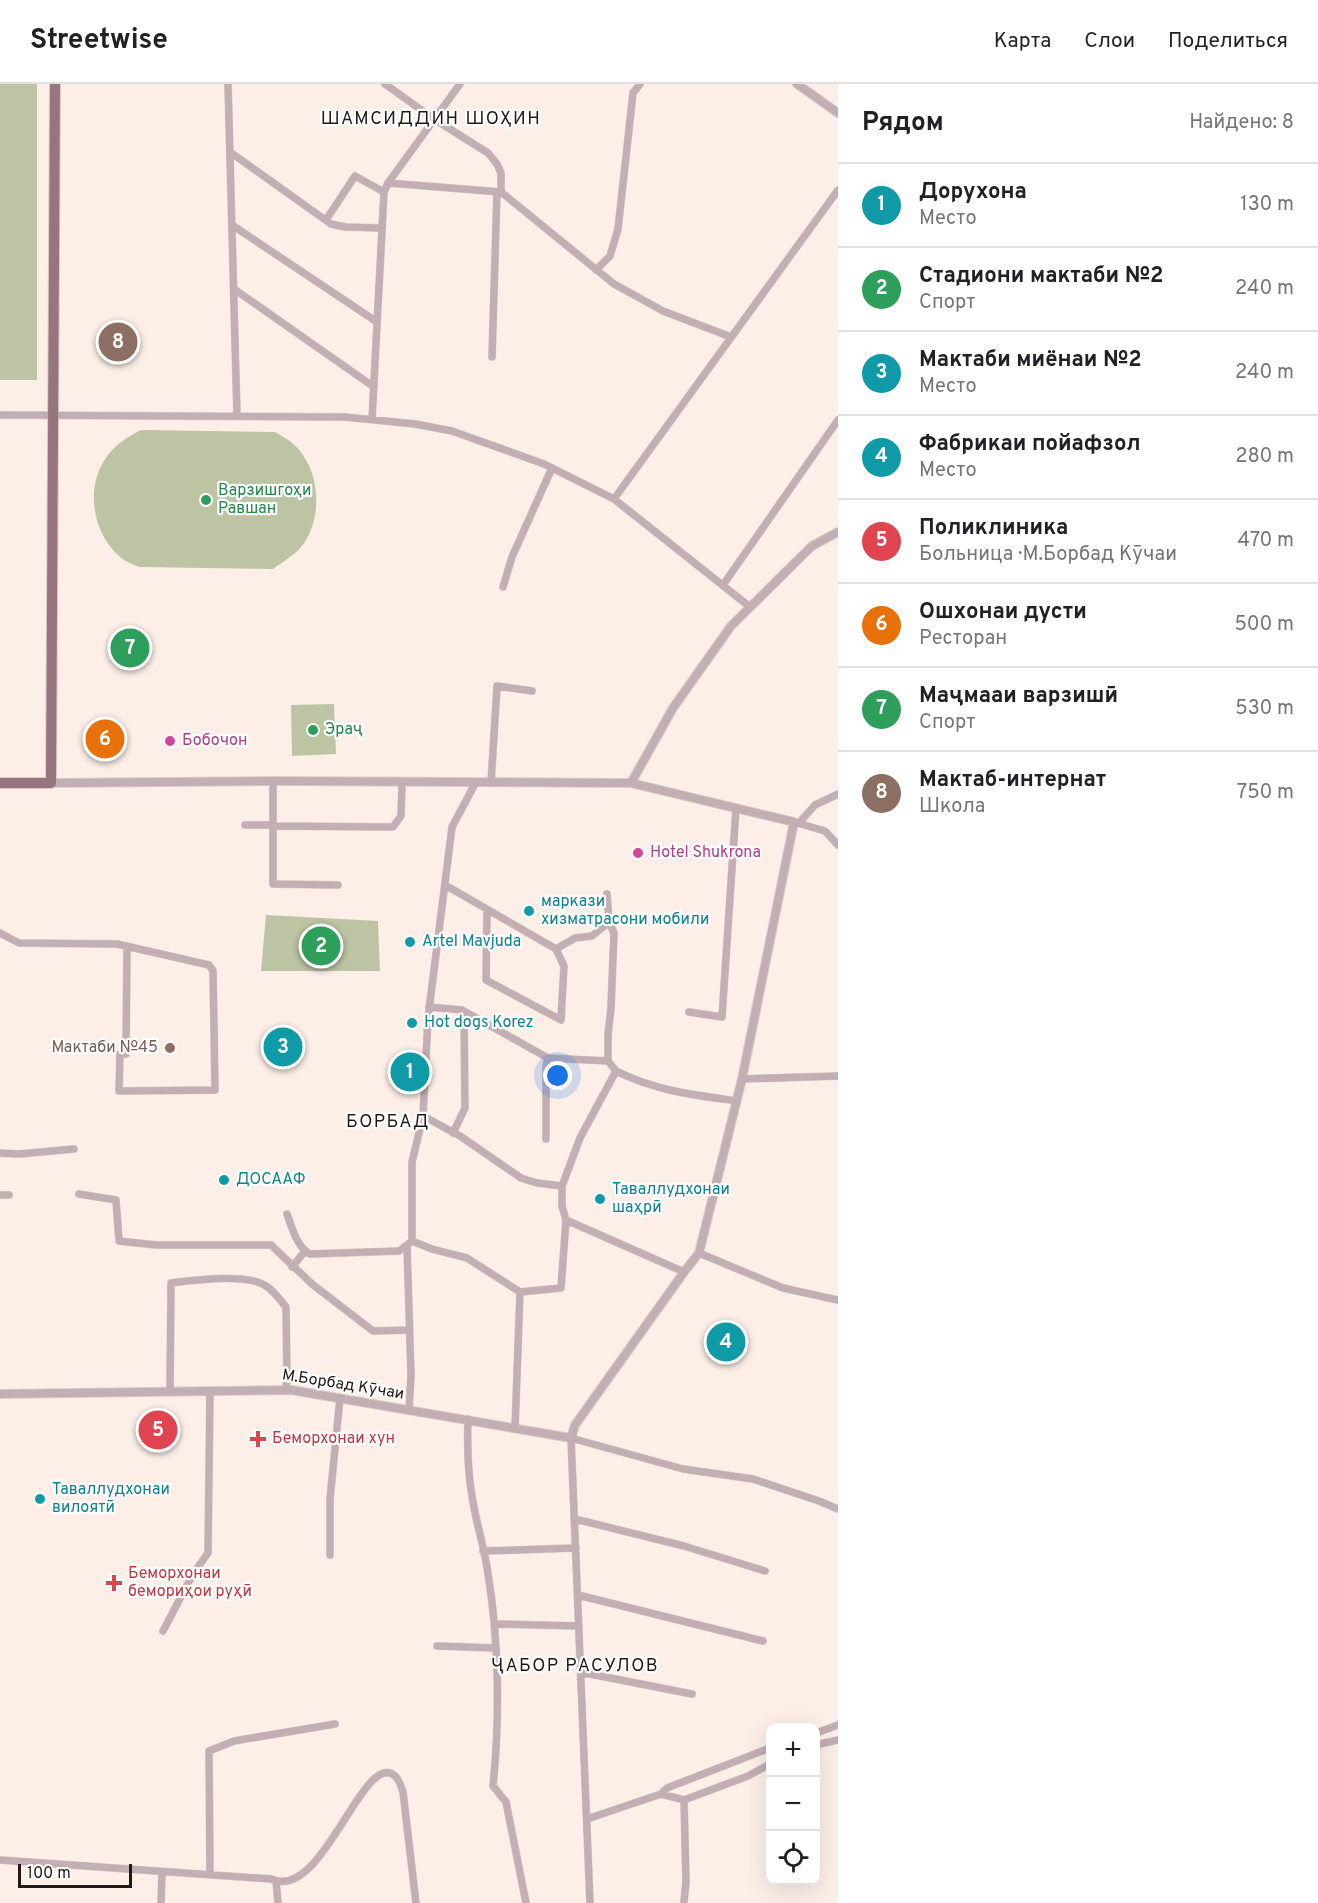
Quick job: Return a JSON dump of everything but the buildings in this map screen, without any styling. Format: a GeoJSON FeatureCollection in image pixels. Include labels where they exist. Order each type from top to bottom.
{"type":"FeatureCollection","features":[{"type":"Feature","properties":{"kind":"main road"},"geometry":{"type":"LineString","coordinates":[[0,783],[51,783],[55,84]]}},
{"type":"Feature","properties":{"kind":"street"},"geometry":{"type":"LineString","coordinates":[[228,84],[237,416]]}},
{"type":"Feature","properties":{"kind":"street"},"geometry":{"type":"LineString","coordinates":[[385,84],[434,119],[488,153],[501,173],[492,357]]}},
{"type":"Feature","properties":{"kind":"street"},"geometry":{"type":"LineString","coordinates":[[372,419],[384,192],[388,183],[460,84]]}},
{"type":"Feature","properties":{"kind":"street"},"geometry":{"type":"LineString","coordinates":[[596,270],[610,256],[618,229],[633,93],[640,84]]}},
{"type":"Feature","properties":{"kind":"street"},"geometry":{"type":"LineString","coordinates":[[797,84],[838,113]]}},
{"type":"Feature","properties":{"kind":"street"},"geometry":{"type":"LineString","coordinates":[[230,152],[326,220],[338,226],[382,228]]}},
{"type":"Feature","properties":{"kind":"street"},"geometry":{"type":"LineString","coordinates":[[326,220],[355,176],[384,192]]}},
{"type":"Feature","properties":{"kind":"street"},"geometry":{"type":"LineString","coordinates":[[388,183],[499,192],[614,284],[663,311],[731,337]]}},
{"type":"Feature","properties":{"kind":"street"},"geometry":{"type":"LineString","coordinates":[[614,499],[838,190]]}},
{"type":"Feature","properties":{"kind":"street"},"geometry":{"type":"LineString","coordinates":[[232,225],[377,322]]}},
{"type":"Feature","properties":{"kind":"street"},"geometry":{"type":"LineString","coordinates":[[234,289],[374,387]]}},
{"type":"Feature","properties":{"kind":"street"},"geometry":{"type":"LineString","coordinates":[[0,415],[372,419],[452,431],[552,468],[614,499],[750,607]]}},
{"type":"Feature","properties":{"kind":"street"},"geometry":{"type":"LineString","coordinates":[[723,585],[838,420]]}},
{"type":"Feature","properties":{"kind":"street"},"geometry":{"type":"LineString","coordinates":[[503,587],[512,557],[552,468]]}},
{"type":"Feature","properties":{"kind":"street"},"geometry":{"type":"LineString","coordinates":[[631,783],[673,708],[731,626],[812,546],[838,532]]}},
{"type":"Feature","properties":{"kind":"street"},"geometry":{"type":"LineString","coordinates":[[491,783],[497,686],[532,691]]}},
{"type":"Feature","properties":{"kind":"street"},"geometry":{"type":"LineString","coordinates":[[51,783],[273,781],[631,783],[796,822],[825,831],[838,845]]}},
{"type":"Feature","properties":{"kind":"street"},"geometry":{"type":"LineString","coordinates":[[273,781],[273,884],[338,885]]}},
{"type":"Feature","properties":{"kind":"street"},"geometry":{"type":"LineString","coordinates":[[245,825],[393,827],[401,816],[402,782]]}},
{"type":"Feature","properties":{"kind":"street"},"geometry":{"type":"LineString","coordinates":[[409,1411],[411,1375],[409,1243],[412,1162],[423,1116],[429,1007],[452,827],[476,783]]}},
{"type":"Feature","properties":{"kind":"street"},"geometry":{"type":"LineString","coordinates":[[590,1903],[571,1438],[575,1425],[699,1253],[742,1079],[796,822],[815,805],[838,794]]}},
{"type":"Feature","properties":{"kind":"street"},"geometry":{"type":"LineString","coordinates":[[689,1012],[722,1017],[736,808]]}},
{"type":"Feature","properties":{"kind":"street"},"geometry":{"type":"LineString","coordinates":[[445,885],[556,949],[564,966],[561,1020],[486,980],[487,910]]}},
{"type":"Feature","properties":{"kind":"street"},"geometry":{"type":"LineString","coordinates":[[607,894],[609,922],[614,933],[608,1035],[609,1061],[616,1071],[640,1083],[737,1101]]}},
{"type":"Feature","properties":{"kind":"street"},"geometry":{"type":"LineString","coordinates":[[556,949],[575,938],[592,936],[609,922]]}},
{"type":"Feature","properties":{"kind":"street"},"geometry":{"type":"LineString","coordinates":[[0,933],[19,943],[117,944],[127,946],[209,965],[213,971],[215,1090],[120,1091],[120,1054],[126,1054],[127,946]]}},
{"type":"Feature","properties":{"kind":"street"},"geometry":{"type":"LineString","coordinates":[[429,1007],[465,1012],[548,1058],[609,1061]]}},
{"type":"Feature","properties":{"kind":"street"},"geometry":{"type":"LineString","coordinates":[[453,1133],[465,1108],[465,1012]]}},
{"type":"Feature","properties":{"kind":"street"},"geometry":{"type":"LineString","coordinates":[[546,1139],[546,1066],[548,1058]]}},
{"type":"Feature","properties":{"kind":"street"},"geometry":{"type":"LineString","coordinates":[[409,1243],[467,1258],[520,1292],[561,1288],[566,1220],[562,1206],[562,1186],[580,1138],[616,1071]]}},
{"type":"Feature","properties":{"kind":"street"},"geometry":{"type":"LineString","coordinates":[[742,1079],[838,1076]]}},
{"type":"Feature","properties":{"kind":"street"},"geometry":{"type":"LineString","coordinates":[[423,1116],[521,1178],[537,1184],[562,1186]]}},
{"type":"Feature","properties":{"kind":"street"},"geometry":{"type":"LineString","coordinates":[[0,1153],[19,1154],[74,1149]]}},
{"type":"Feature","properties":{"kind":"street"},"geometry":{"type":"LineString","coordinates":[[79,1194],[116,1200],[119,1241],[156,1245],[271,1245],[292,1268],[373,1331],[409,1330]]}},
{"type":"Feature","properties":{"kind":"street"},"geometry":{"type":"LineString","coordinates":[[0,1195],[9,1195]]}},
{"type":"Feature","properties":{"kind":"street"},"geometry":{"type":"LineString","coordinates":[[287,1214],[292,1230],[305,1251],[310,1254],[399,1251],[409,1243]]}},
{"type":"Feature","properties":{"kind":"street"},"geometry":{"type":"LineString","coordinates":[[566,1220],[684,1272]]}},
{"type":"Feature","properties":{"kind":"street"},"geometry":{"type":"LineString","coordinates":[[292,1268],[305,1251]]}},
{"type":"Feature","properties":{"kind":"street"},"geometry":{"type":"LineString","coordinates":[[699,1253],[783,1288],[838,1300]]}},
{"type":"Feature","properties":{"kind":"street"},"geometry":{"type":"LineString","coordinates":[[170,1391],[171,1283],[198,1279],[246,1280],[266,1285],[286,1307],[287,1381],[285,1390]]}},
{"type":"Feature","properties":{"kind":"street"},"geometry":{"type":"LineString","coordinates":[[515,1429],[520,1292]]}},
{"type":"Feature","properties":{"kind":"street","name":"М.Борбад Кӯчаи"},"geometry":{"type":"LineString","coordinates":[[0,1394],[285,1390],[571,1438]]}},
{"type":"Feature","properties":{"kind":"street"},"geometry":{"type":"LineString","coordinates":[[163,1631],[193,1574],[208,1554],[210,1391]]}},
{"type":"Feature","properties":{"kind":"street"},"geometry":{"type":"LineString","coordinates":[[330,1555],[330,1499],[340,1398]]}},
{"type":"Feature","properties":{"kind":"street"},"geometry":{"type":"LineString","coordinates":[[468,1419],[467,1438],[472,1499],[488,1572],[495,1624],[497,1746],[493,1786],[506,1802],[526,1903]]}},
{"type":"Feature","properties":{"kind":"street"},"geometry":{"type":"LineString","coordinates":[[571,1438],[683,1469],[753,1479],[838,1509]]}},
{"type":"Feature","properties":{"kind":"street"},"geometry":{"type":"LineString","coordinates":[[574,1519],[684,1546],[765,1571]]}},
{"type":"Feature","properties":{"kind":"street"},"geometry":{"type":"LineString","coordinates":[[483,1551],[576,1548]]}},
{"type":"Feature","properties":{"kind":"street"},"geometry":{"type":"LineString","coordinates":[[578,1595],[763,1641]]}},
{"type":"Feature","properties":{"kind":"street"},"geometry":{"type":"LineString","coordinates":[[495,1624],[579,1626]]}},
{"type":"Feature","properties":{"kind":"street"},"geometry":{"type":"LineString","coordinates":[[437,1646],[495,1648]]}},
{"type":"Feature","properties":{"kind":"street"},"geometry":{"type":"LineString","coordinates":[[581,1674],[692,1694]]}},
{"type":"Feature","properties":{"kind":"street"},"geometry":{"type":"LineString","coordinates":[[210,1874],[209,1751],[234,1741],[335,1724]]}},
{"type":"Feature","properties":{"kind":"street"},"geometry":{"type":"LineString","coordinates":[[820,1731],[838,1725]]}},
{"type":"Feature","properties":{"kind":"street"},"geometry":{"type":"LineString","coordinates":[[820,1744],[838,1740]]}},
{"type":"Feature","properties":{"kind":"street"},"geometry":{"type":"LineString","coordinates":[[588,1819],[662,1794],[667,1788],[766,1750]]}},
{"type":"Feature","properties":{"kind":"street"},"geometry":{"type":"LineString","coordinates":[[662,1794],[684,1800],[748,1776],[766,1767]]}},
{"type":"Feature","properties":{"kind":"street"},"geometry":{"type":"LineString","coordinates":[[0,1860],[162,1873],[210,1874],[276,1881],[294,1880],[305,1874],[327,1847],[354,1804],[375,1777],[382,1773],[390,1773],[396,1777],[403,1792],[416,1903]]}},
{"type":"Feature","properties":{"kind":"street"},"geometry":{"type":"LineString","coordinates":[[684,1800],[686,1882],[684,1900]]}},
{"type":"Feature","properties":{"kind":"street"},"geometry":{"type":"LineString","coordinates":[[161,1903],[162,1873]]}},
{"type":"Feature","properties":{"kind":"street"},"geometry":{"type":"LineString","coordinates":[[276,1881],[278,1903]]}},
{"type":"Feature","properties":{"kind":"green space"},"geometry":{"type":"Polygon","coordinates":[[[0,84],[37,84],[37,380],[0,380],[0,84]]]}},
{"type":"Feature","properties":{"kind":"green space"},"geometry":{"type":"Polygon","coordinates":[[[141,430],[275,432],[287,439],[308,463],[316,489],[315,517],[305,542],[294,554],[273,569],[139,567],[123,559],[102,534],[94,507],[94,493],[96,480],[108,455],[119,444],[141,430]]]}},
{"type":"Feature","properties":{"kind":"green space","name":"Эраҷ"},"geometry":{"type":"Polygon","coordinates":[[[334,704],[336,754],[292,756],[291,705],[334,704]]]}},
{"type":"Feature","properties":{"kind":"green space"},"geometry":{"type":"Polygon","coordinates":[[[266,915],[378,921],[380,971],[261,971],[266,915]]]}},
{"type":"Feature","properties":{"kind":"place","name":"Мактаб-интернат"},"geometry":{"type":"Point","coordinates":[118,342]}},
{"type":"Feature","properties":{"kind":"place","name":"Варзишгоҳи Равшан"},"geometry":{"type":"Point","coordinates":[206,500]}},
{"type":"Feature","properties":{"kind":"place","name":"Маҷмааи варзишӣ"},"geometry":{"type":"Point","coordinates":[130,648]}},
{"type":"Feature","properties":{"kind":"place","name":"Эраҷ"},"geometry":{"type":"Point","coordinates":[313,730]}},
{"type":"Feature","properties":{"kind":"place","name":"Ошхонаи дусти"},"geometry":{"type":"Point","coordinates":[105,739]}},
{"type":"Feature","properties":{"kind":"place","name":"Бобочон"},"geometry":{"type":"Point","coordinates":[170,741]}},
{"type":"Feature","properties":{"kind":"place","name":"Hotel Shukrona"},"geometry":{"type":"Point","coordinates":[638,853]}},
{"type":"Feature","properties":{"kind":"place","name":"маркази хизматрасони мобили"},"geometry":{"type":"Point","coordinates":[529,911]}},
{"type":"Feature","properties":{"kind":"place","name":"Artel Mavjuda"},"geometry":{"type":"Point","coordinates":[410,942]}},
{"type":"Feature","properties":{"kind":"place","name":"Стадиони мактаби №2"},"geometry":{"type":"Point","coordinates":[321,946]}},
{"type":"Feature","properties":{"kind":"place","name":"Hot dogs Korez"},"geometry":{"type":"Point","coordinates":[412,1023]}},
{"type":"Feature","properties":{"kind":"place","name":"Мактаби миёнаи №2"},"geometry":{"type":"Point","coordinates":[283,1047]}},
{"type":"Feature","properties":{"kind":"place","name":"Мактаби №45"},"geometry":{"type":"Point","coordinates":[170,1048]}},
{"type":"Feature","properties":{"kind":"place","name":"Дорухона"},"geometry":{"type":"Point","coordinates":[410,1072]}},
{"type":"Feature","properties":{"kind":"place","name":"ДОСААФ"},"geometry":{"type":"Point","coordinates":[224,1180]}},
{"type":"Feature","properties":{"kind":"place","name":"Таваллудхонаи шаҳрӣ"},"geometry":{"type":"Point","coordinates":[600,1199]}},
{"type":"Feature","properties":{"kind":"place","name":"Фабрикаи пойафзол"},"geometry":{"type":"Point","coordinates":[726,1342]}},
{"type":"Feature","properties":{"kind":"place","name":"Поликлиника"},"geometry":{"type":"Point","coordinates":[158,1430]}},
{"type":"Feature","properties":{"kind":"place","name":"Беморхонаи хун"},"geometry":{"type":"Point","coordinates":[258,1439]}},
{"type":"Feature","properties":{"kind":"place","name":"Таваллудхонаи вилоятӣ"},"geometry":{"type":"Point","coordinates":[40,1499]}},
{"type":"Feature","properties":{"kind":"place","name":"Беморхонаи бемориҳои руҳӣ"},"geometry":{"type":"Point","coordinates":[114,1583]}},
{"type":"Feature","properties":{"kind":"district","name":"ШАМСИДДИН ШОҲИН"},"geometry":{"type":"Point","coordinates":[431,119]}},
{"type":"Feature","properties":{"kind":"district","name":"БОРБАД"},"geometry":{"type":"Point","coordinates":[388,1122]}},
{"type":"Feature","properties":{"kind":"district","name":"ҶАБОР РАСУЛОВ"},"geometry":{"type":"Point","coordinates":[575,1666]}}]}
